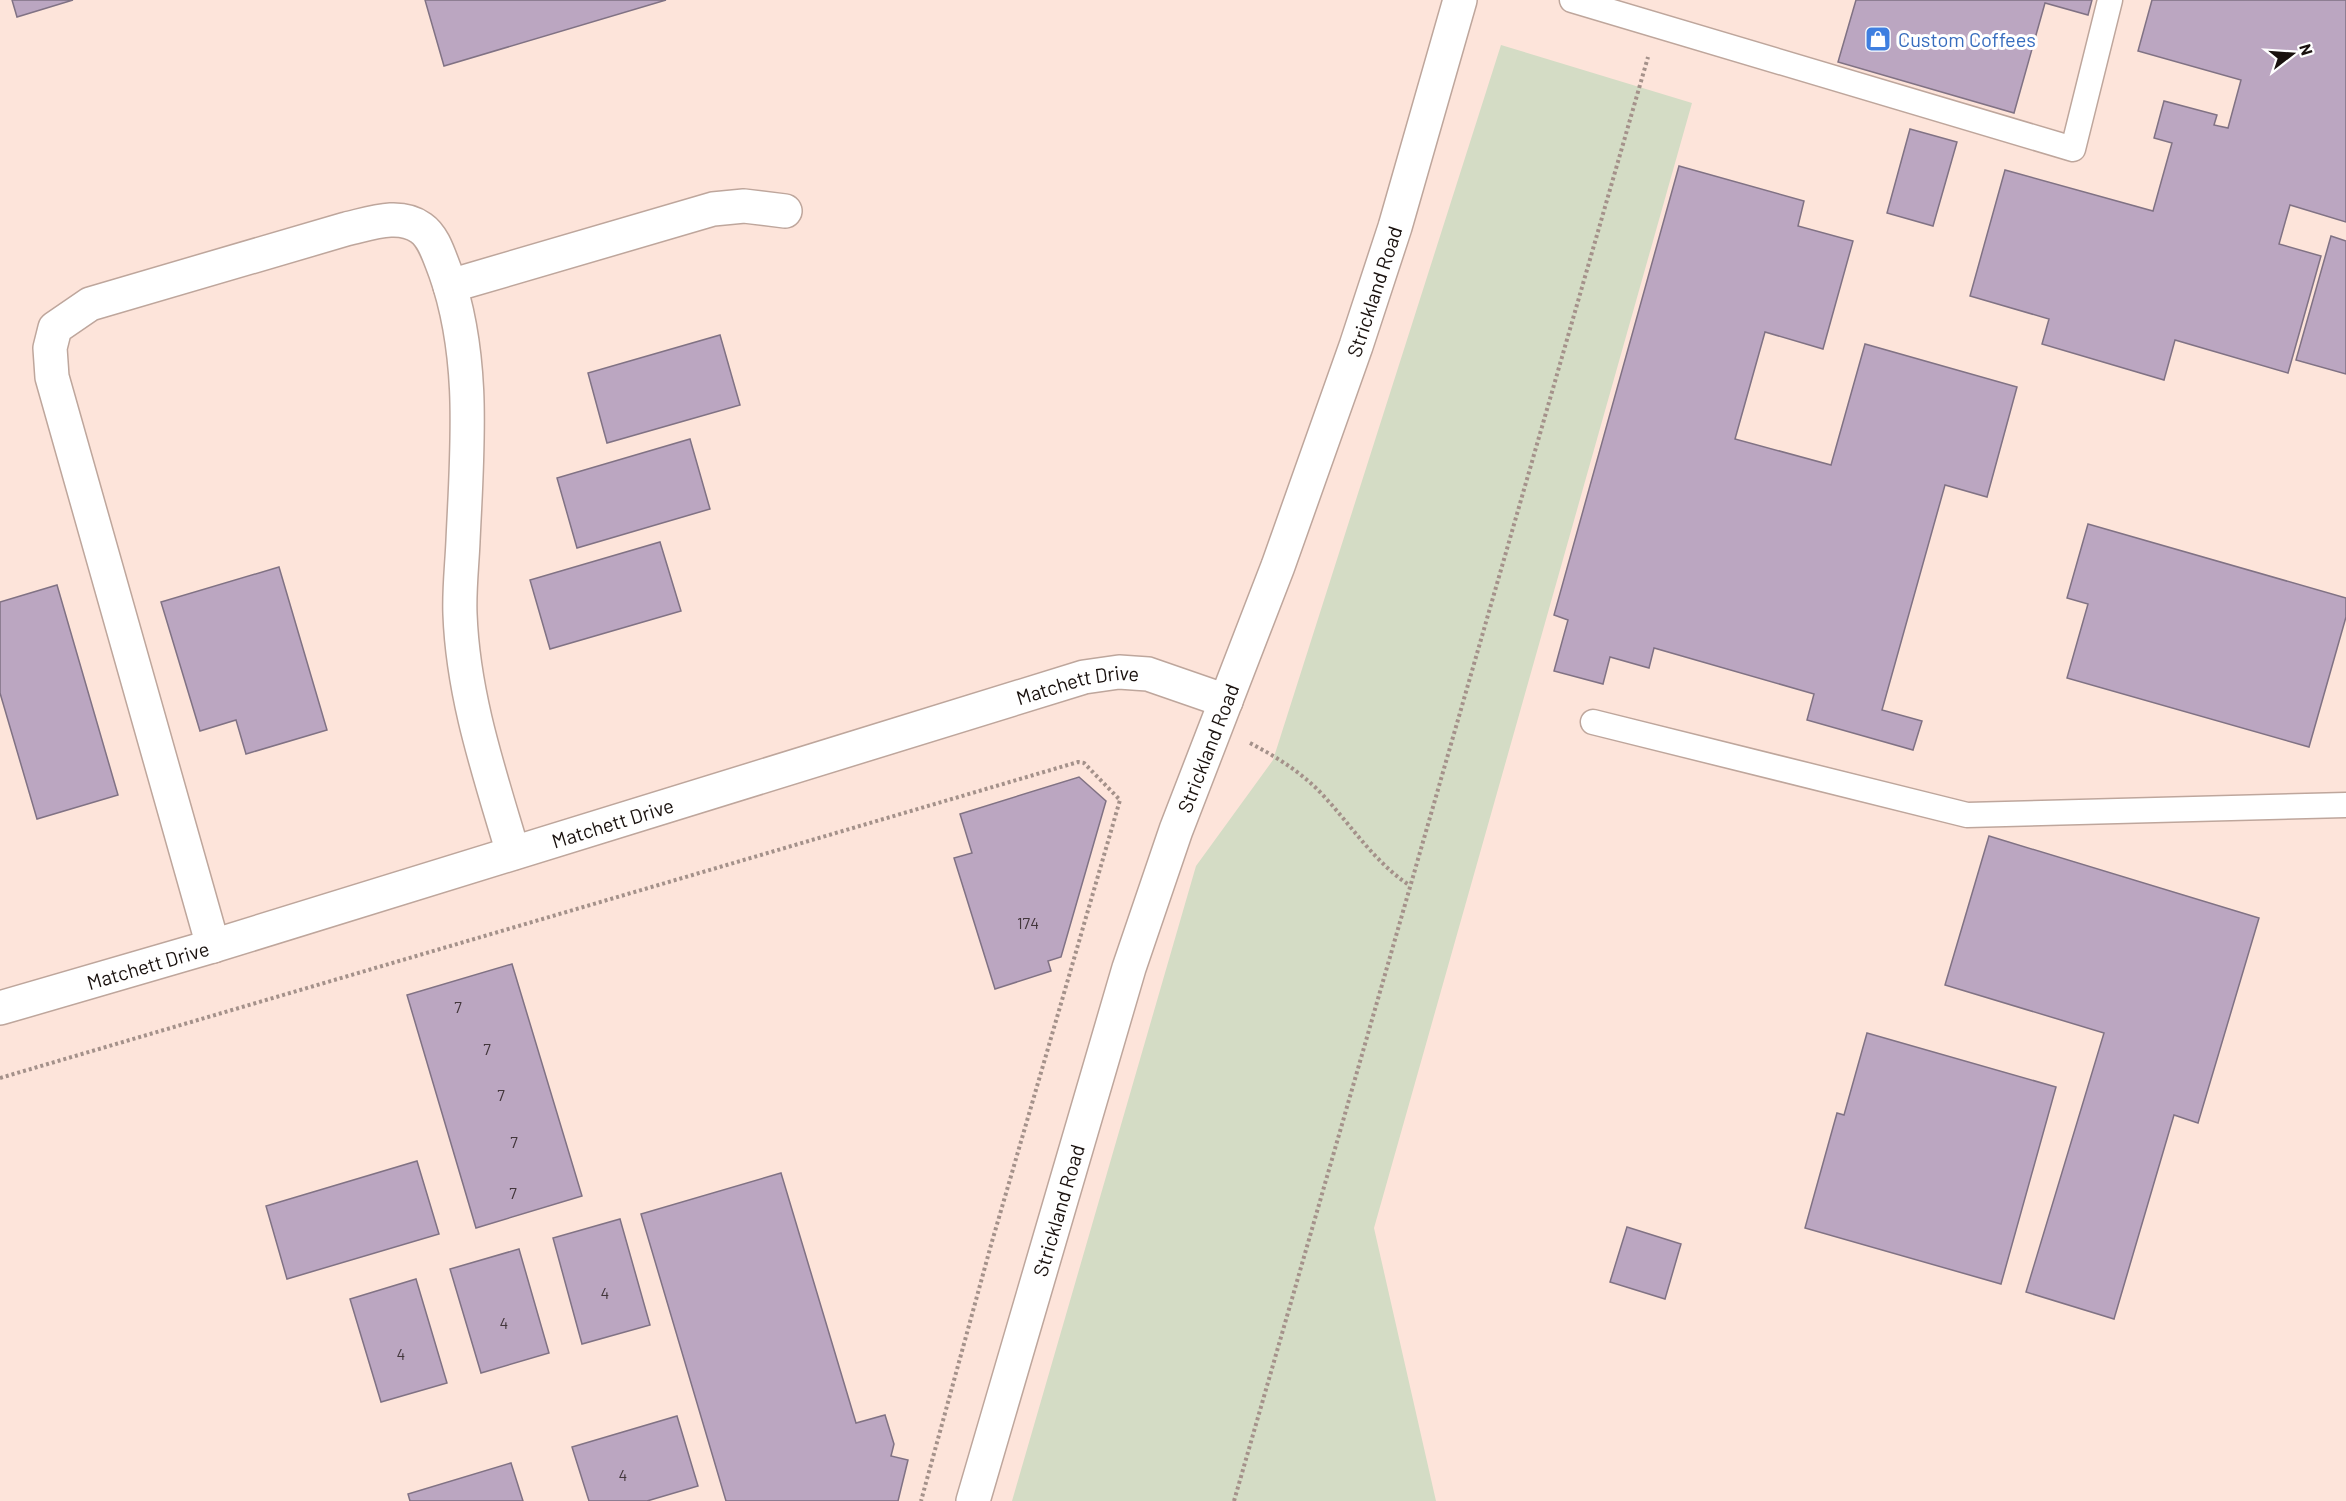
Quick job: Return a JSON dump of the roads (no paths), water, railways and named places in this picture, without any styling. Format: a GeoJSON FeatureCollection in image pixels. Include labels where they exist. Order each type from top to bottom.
{"type":"FeatureCollection","features":[{"type":"Feature","properties":{"kind":"street","name":"Strickland Road"},"geometry":{"type":"LineString","coordinates":[[973,1501],[1129,968],[1176,830],[1278,566],[1371,302],[1460,0]]}},
{"type":"Feature","properties":{"kind":"street"},"geometry":{"type":"LineString","coordinates":[[450,286],[713,209],[744,206],[785,211]]}},
{"type":"Feature","properties":{"kind":"street"},"geometry":{"type":"LineString","coordinates":[[213,946],[52,377],[50,348],[55,328],[90,303],[381,221],[404,220],[422,228],[436,247],[450,286],[466,370],[469,427],[460,613],[464,669],[476,728],[513,854]]}},
{"type":"Feature","properties":{"kind":"street","name":"Matchett Drive"},"geometry":{"type":"LineString","coordinates":[[0,1008],[213,946],[1084,677],[1119,672],[1148,674],[1221,713]]}},
{"type":"Feature","properties":{"kind":"lane"},"geometry":{"type":"LineString","coordinates":[[1572,0],[2073,149],[2110,0]]}},
{"type":"Feature","properties":{"kind":"lane"},"geometry":{"type":"LineString","coordinates":[[1593,722],[1967,815],[2346,805]]}},
{"type":"Feature","properties":{"kind":"place","name":"Custom Coffees"},"geometry":{"type":"Point","coordinates":[1878,39]}}]}
